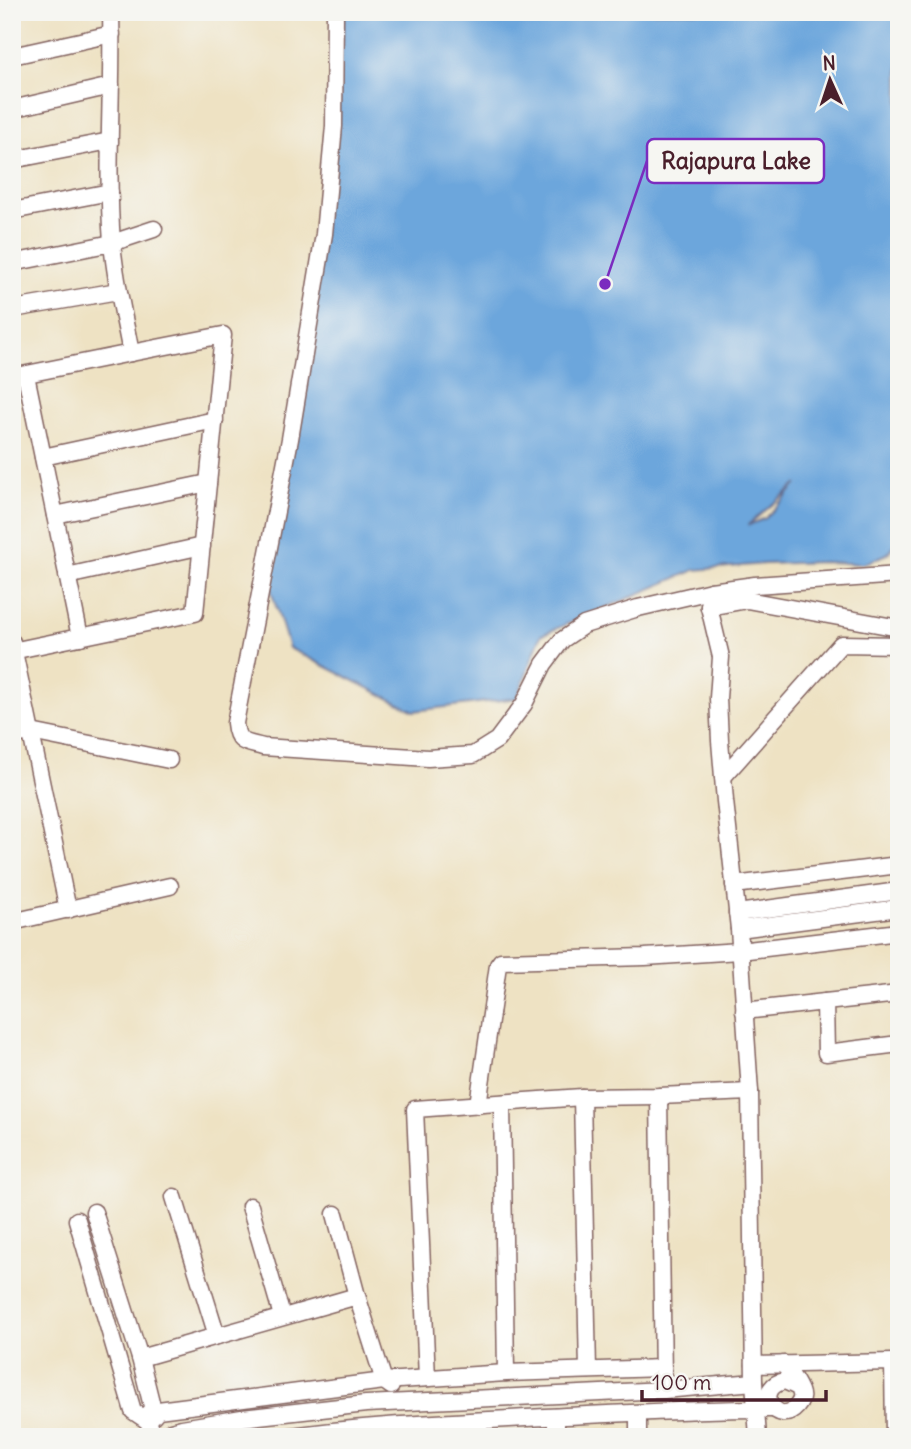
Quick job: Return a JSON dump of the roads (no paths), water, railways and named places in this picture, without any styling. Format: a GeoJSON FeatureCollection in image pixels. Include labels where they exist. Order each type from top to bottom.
{"type":"FeatureCollection","features":[{"type":"Feature","properties":{"kind":"street"},"geometry":{"type":"LineString","coordinates":[[111,12],[112,243],[118,291],[131,353]]}},
{"type":"Feature","properties":{"kind":"street"},"geometry":{"type":"LineString","coordinates":[[335,12],[334,126],[324,234],[290,439],[235,723],[236,734],[243,742],[263,747],[428,758],[472,754],[497,740],[524,704],[544,664],[562,639],[584,625],[638,608],[710,599],[747,600],[899,628]]}},
{"type":"Feature","properties":{"kind":"street"},"geometry":{"type":"LineString","coordinates":[[12,56],[112,34]]}},
{"type":"Feature","properties":{"kind":"street"},"geometry":{"type":"LineString","coordinates":[[12,108],[111,86]]}},
{"type":"Feature","properties":{"kind":"street"},"geometry":{"type":"LineString","coordinates":[[12,159],[110,141]]}},
{"type":"Feature","properties":{"kind":"street"},"geometry":{"type":"LineString","coordinates":[[12,211],[110,191]]}},
{"type":"Feature","properties":{"kind":"street"},"geometry":{"type":"LineString","coordinates":[[12,264],[112,243],[154,229]]}},
{"type":"Feature","properties":{"kind":"street"},"geometry":{"type":"LineString","coordinates":[[12,308],[118,291]]}},
{"type":"Feature","properties":{"kind":"street"},"geometry":{"type":"LineString","coordinates":[[68,910],[13,648],[80,637],[195,613],[223,335],[19,376],[43,457],[80,637]]}},
{"type":"Feature","properties":{"kind":"street"},"geometry":{"type":"LineString","coordinates":[[43,457],[215,420]]}},
{"type":"Feature","properties":{"kind":"street"},"geometry":{"type":"LineString","coordinates":[[55,515],[208,483]]}},
{"type":"Feature","properties":{"kind":"street"},"geometry":{"type":"LineString","coordinates":[[67,576],[202,546]]}},
{"type":"Feature","properties":{"kind":"street"},"geometry":{"type":"LineString","coordinates":[[710,599],[755,585],[899,575]]}},
{"type":"Feature","properties":{"kind":"street"},"geometry":{"type":"LineString","coordinates":[[710,599],[721,657],[718,698],[723,777],[738,921],[750,1092],[754,1373],[758,1437]]}},
{"type":"Feature","properties":{"kind":"street"},"geometry":{"type":"LineString","coordinates":[[723,777],[841,644],[899,645]]}},
{"type":"Feature","properties":{"kind":"street"},"geometry":{"type":"LineString","coordinates":[[12,735],[31,732],[169,760]]}},
{"type":"Feature","properties":{"kind":"street"},"geometry":{"type":"LineString","coordinates":[[734,885],[899,865]]}},
{"type":"Feature","properties":{"kind":"street"},"geometry":{"type":"LineString","coordinates":[[12,922],[170,886]]}},
{"type":"Feature","properties":{"kind":"street"},"geometry":{"type":"LineString","coordinates":[[738,921],[899,891]]}},
{"type":"Feature","properties":{"kind":"street"},"geometry":{"type":"LineString","coordinates":[[738,921],[899,908]]}},
{"type":"Feature","properties":{"kind":"street"},"geometry":{"type":"LineString","coordinates":[[478,1105],[498,965],[501,961],[740,951],[899,932]]}},
{"type":"Feature","properties":{"kind":"street"},"geometry":{"type":"LineString","coordinates":[[744,1011],[899,994]]}},
{"type":"Feature","properties":{"kind":"street"},"geometry":{"type":"LineString","coordinates":[[825,1002],[826,1053],[899,1044]]}},
{"type":"Feature","properties":{"kind":"street"},"geometry":{"type":"LineString","coordinates":[[427,1378],[415,1110],[582,1097],[750,1092]]}},
{"type":"Feature","properties":{"kind":"street"},"geometry":{"type":"LineString","coordinates":[[659,1096],[666,1412]]}},
{"type":"Feature","properties":{"kind":"street"},"geometry":{"type":"LineString","coordinates":[[582,1097],[588,1370]]}},
{"type":"Feature","properties":{"kind":"street"},"geometry":{"type":"LineString","coordinates":[[502,1104],[506,1373]]}},
{"type":"Feature","properties":{"kind":"street"},"geometry":{"type":"LineString","coordinates":[[174,1197],[217,1336]]}},
{"type":"Feature","properties":{"kind":"street"},"geometry":{"type":"LineString","coordinates":[[250,1206],[282,1317]]}},
{"type":"Feature","properties":{"kind":"street"},"geometry":{"type":"LineString","coordinates":[[94,1212],[140,1357],[152,1406],[148,1421],[154,1437]]}},
{"type":"Feature","properties":{"kind":"street"},"geometry":{"type":"LineString","coordinates":[[335,1214],[384,1381],[409,1401]]}},
{"type":"Feature","properties":{"kind":"street"},"geometry":{"type":"LineString","coordinates":[[77,1220],[133,1411],[148,1421]]}},
{"type":"Feature","properties":{"kind":"street"},"geometry":{"type":"LineString","coordinates":[[140,1357],[357,1296]]}},
{"type":"Feature","properties":{"kind":"street"},"geometry":{"type":"LineString","coordinates":[[164,1437],[171,1431],[182,1428],[242,1418],[366,1404],[664,1390],[754,1373],[784,1364],[892,1362],[894,1437]]}},
{"type":"Feature","properties":{"kind":"street"},"geometry":{"type":"LineString","coordinates":[[784,1364],[798,1387],[801,1400],[797,1407],[784,1414],[770,1405],[768,1400],[772,1387],[785,1381],[798,1387]]}},
{"type":"Feature","properties":{"kind":"street"},"geometry":{"type":"LineString","coordinates":[[148,1421],[158,1410],[384,1381],[506,1373],[663,1368]]}},
{"type":"Feature","properties":{"kind":"street"},"geometry":{"type":"LineString","coordinates":[[366,1404],[384,1381]]}},
{"type":"Feature","properties":{"kind":"street"},"geometry":{"type":"LineString","coordinates":[[285,1437],[330,1430],[404,1430],[556,1417],[774,1409]]}},
{"type":"Feature","properties":{"kind":"street"},"geometry":{"type":"LineString","coordinates":[[638,1413],[638,1437]]}},
{"type":"Feature","properties":{"kind":"street"},"geometry":{"type":"LineString","coordinates":[[556,1417],[556,1437]]}},
{"type":"Feature","properties":{"kind":"water"},"geometry":{"type":"Polygon","coordinates":[[[344,12],[899,12],[899,539],[887,554],[863,564],[764,564],[695,570],[541,635],[517,698],[414,711],[289,648],[262,561],[298,389],[344,12]],[[797,484],[749,525],[766,518],[797,484]]]}},
{"type":"Feature","properties":{"kind":"place","name":"Rajapura Lake"},"geometry":{"type":"Point","coordinates":[605,284]}}]}
